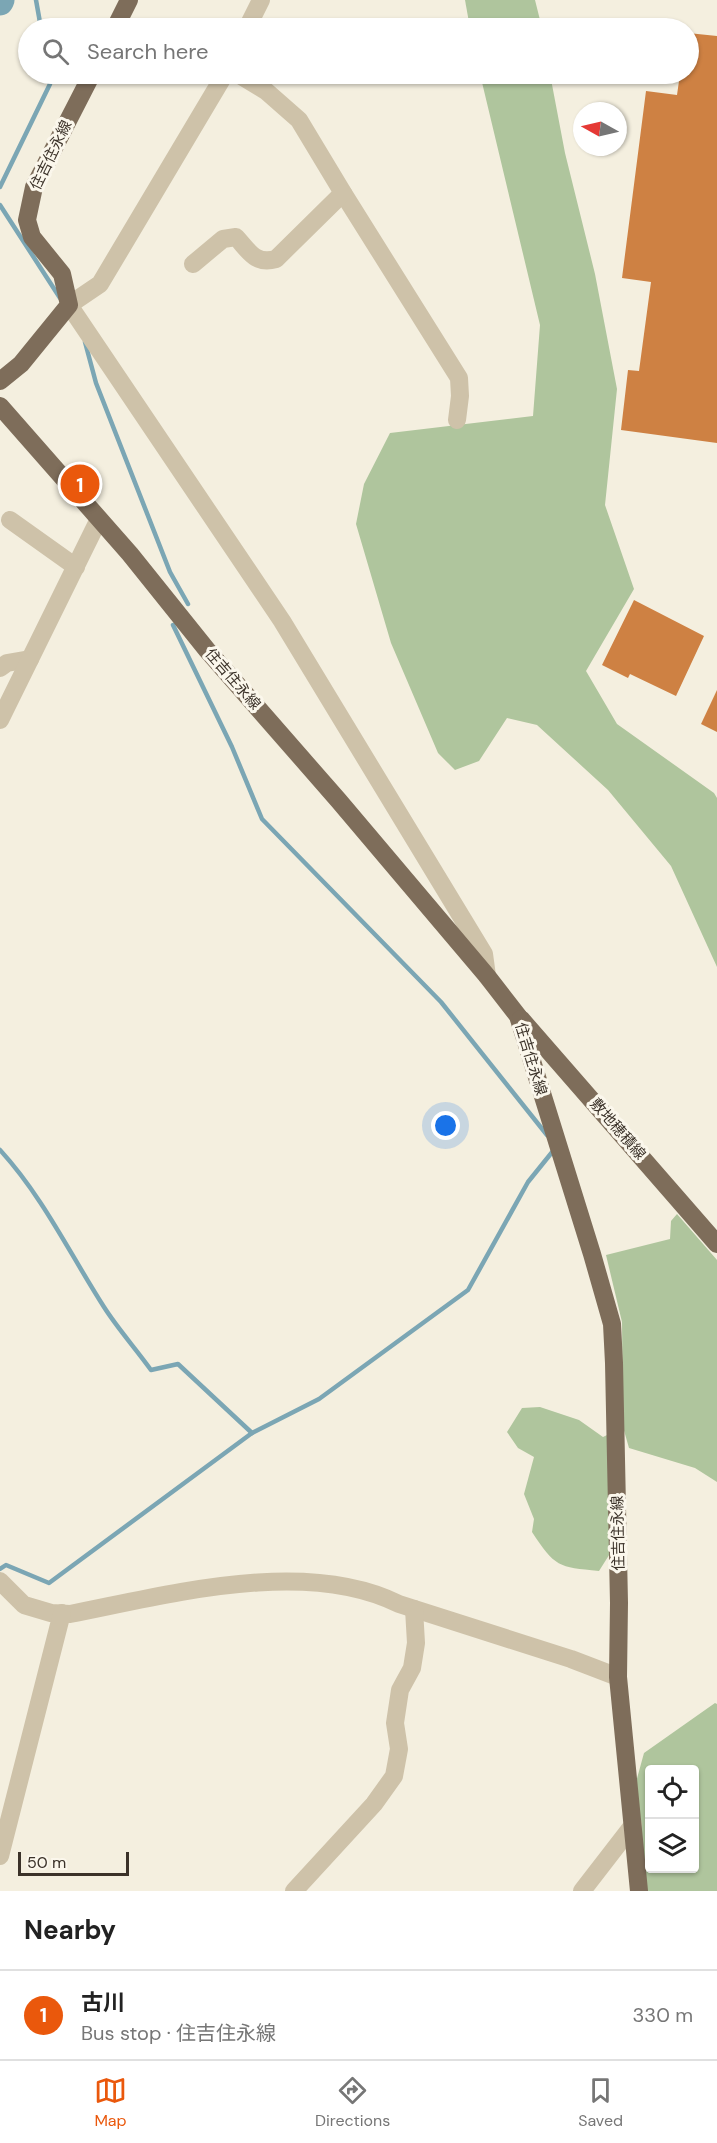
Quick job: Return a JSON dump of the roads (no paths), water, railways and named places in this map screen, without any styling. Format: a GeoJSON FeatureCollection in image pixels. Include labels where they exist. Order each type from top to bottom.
{"type":"FeatureCollection","features":[{"type":"Feature","properties":{"kind":"main road"},"geometry":{"type":"LineString","coordinates":[[120,18],[129,0]]}},
{"type":"Feature","properties":{"kind":"main road","name":"住吉住永線"},"geometry":{"type":"LineString","coordinates":[[69,305],[62,274],[32,237],[27,220],[34,187],[87,84]]}},
{"type":"Feature","properties":{"kind":"main road"},"geometry":{"type":"LineString","coordinates":[[0,381],[21,364],[69,305]]}},
{"type":"Feature","properties":{"kind":"main road","name":"住吉住永線"},"geometry":{"type":"LineString","coordinates":[[0,406],[99,519],[207,650],[339,801],[518,1016],[612,1324],[619,1604],[618,1677],[639,1891]]}},
{"type":"Feature","properties":{"kind":"main road","name":"敷地穂積線"},"geometry":{"type":"LineString","coordinates":[[518,1016],[717,1244]]}},
{"type":"Feature","properties":{"kind":"street"},"geometry":{"type":"LineString","coordinates":[[252,18],[261,0]]}},
{"type":"Feature","properties":{"kind":"street"},"geometry":{"type":"LineString","coordinates":[[219,84],[100,284],[69,305],[282,621],[484,954],[487,976]]}},
{"type":"Feature","properties":{"kind":"street"},"geometry":{"type":"LineString","coordinates":[[254,84],[266,91],[299,120],[459,378],[460,396],[457,420]]}},
{"type":"Feature","properties":{"kind":"street"},"geometry":{"type":"LineString","coordinates":[[193,264],[223,239],[236,237],[255,258],[267,262],[276,259],[343,193]]}},
{"type":"Feature","properties":{"kind":"street"},"geometry":{"type":"LineString","coordinates":[[0,720],[99,519]]}},
{"type":"Feature","properties":{"kind":"street"},"geometry":{"type":"LineString","coordinates":[[10,520],[76,567]]}},
{"type":"Feature","properties":{"kind":"street"},"geometry":{"type":"LineString","coordinates":[[0,668],[7,663],[30,658]]}},
{"type":"Feature","properties":{"kind":"street"},"geometry":{"type":"LineString","coordinates":[[1,1582],[24,1605],[51,1613],[70,1614],[211,1587],[261,1582],[321,1584],[350,1588],[388,1598],[414,1609],[571,1659],[618,1677]]}},
{"type":"Feature","properties":{"kind":"street"},"geometry":{"type":"LineString","coordinates":[[294,1891],[374,1804],[394,1776],[399,1749],[395,1723],[400,1690],[412,1668],[416,1643],[414,1609]]}},
{"type":"Feature","properties":{"kind":"street"},"geometry":{"type":"LineString","coordinates":[[0,1856],[62,1613]]}},
{"type":"Feature","properties":{"kind":"street"},"geometry":{"type":"LineString","coordinates":[[582,1891],[633,1825]]}},
{"type":"Feature","properties":{"kind":"waterway"},"geometry":{"type":"LineString","coordinates":[[36,0],[39,18]]}},
{"type":"Feature","properties":{"kind":"waterway"},"geometry":{"type":"LineString","coordinates":[[0,187],[50,84]]}},
{"type":"Feature","properties":{"kind":"waterway"},"geometry":{"type":"LineString","coordinates":[[0,205],[60,298]]}},
{"type":"Feature","properties":{"kind":"waterway"},"geometry":{"type":"LineString","coordinates":[[85,342],[96,383],[170,572],[188,604]]}},
{"type":"Feature","properties":{"kind":"waterway"},"geometry":{"type":"LineString","coordinates":[[173,625],[232,747],[262,819],[441,1002],[547,1135]]}},
{"type":"Feature","properties":{"kind":"waterway"},"geometry":{"type":"LineString","coordinates":[[0,1150],[30,1187],[104,1307],[151,1370],[178,1364],[252,1433]]}},
{"type":"Feature","properties":{"kind":"waterway"},"geometry":{"type":"LineString","coordinates":[[0,1569],[6,1565],[49,1583],[252,1433],[319,1399],[468,1290],[528,1182],[553,1151]]}},
{"type":"Feature","properties":{"kind":"place","name":"古川"},"geometry":{"type":"Point","coordinates":[80,484]}}]}
